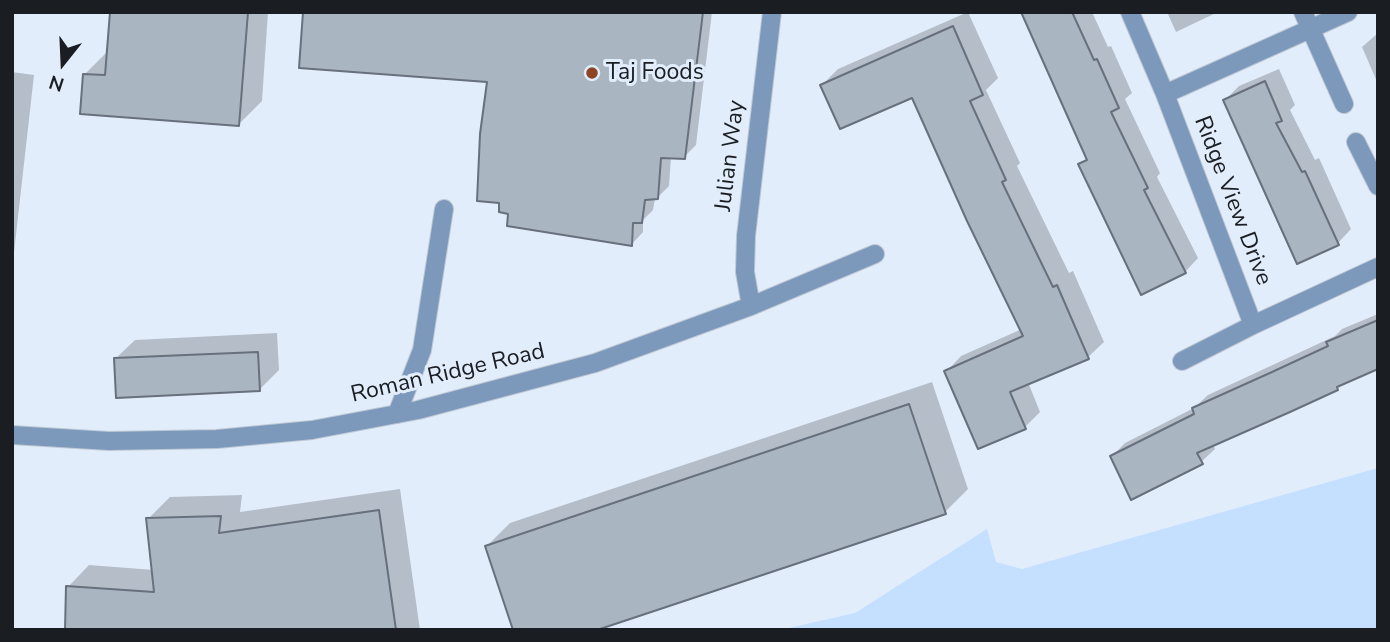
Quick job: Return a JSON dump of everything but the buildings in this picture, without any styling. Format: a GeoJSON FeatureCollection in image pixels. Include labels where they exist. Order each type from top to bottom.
{"type":"FeatureCollection","features":[{"type":"Feature","properties":{"kind":"street","name":"Julian Way"},"geometry":{"type":"LineString","coordinates":[[751,306],[746,272],[746,236],[772,12]]}},
{"type":"Feature","properties":{"kind":"street","name":"Ridge View Drive"},"geometry":{"type":"LineString","coordinates":[[1130,12],[1165,94],[1254,325]]}},
{"type":"Feature","properties":{"kind":"street"},"geometry":{"type":"LineString","coordinates":[[1165,94],[1307,21],[1348,12]]}},
{"type":"Feature","properties":{"kind":"street"},"geometry":{"type":"LineString","coordinates":[[1307,21],[1344,104]]}},
{"type":"Feature","properties":{"kind":"street"},"geometry":{"type":"LineString","coordinates":[[1356,142],[1378,186]]}},
{"type":"Feature","properties":{"kind":"street"},"geometry":{"type":"LineString","coordinates":[[397,414],[422,350],[444,209]]}},
{"type":"Feature","properties":{"kind":"street","name":"Roman Ridge Road"},"geometry":{"type":"LineString","coordinates":[[12,435],[109,441],[217,439],[312,429],[418,410],[595,363],[751,306],[875,254]]}},
{"type":"Feature","properties":{"kind":"street","name":"Ridge View Drive"},"geometry":{"type":"LineString","coordinates":[[1182,361],[1378,267]]}},
{"type":"Feature","properties":{"kind":"shaded area"},"geometry":{"type":"Polygon","coordinates":[[[1378,468],[1378,630],[780,630],[855,613],[987,529],[996,562],[1022,569],[1378,468]]]}},
{"type":"Feature","properties":{"kind":"place","name":"Taj Foods"},"geometry":{"type":"Point","coordinates":[592,73]}}]}
